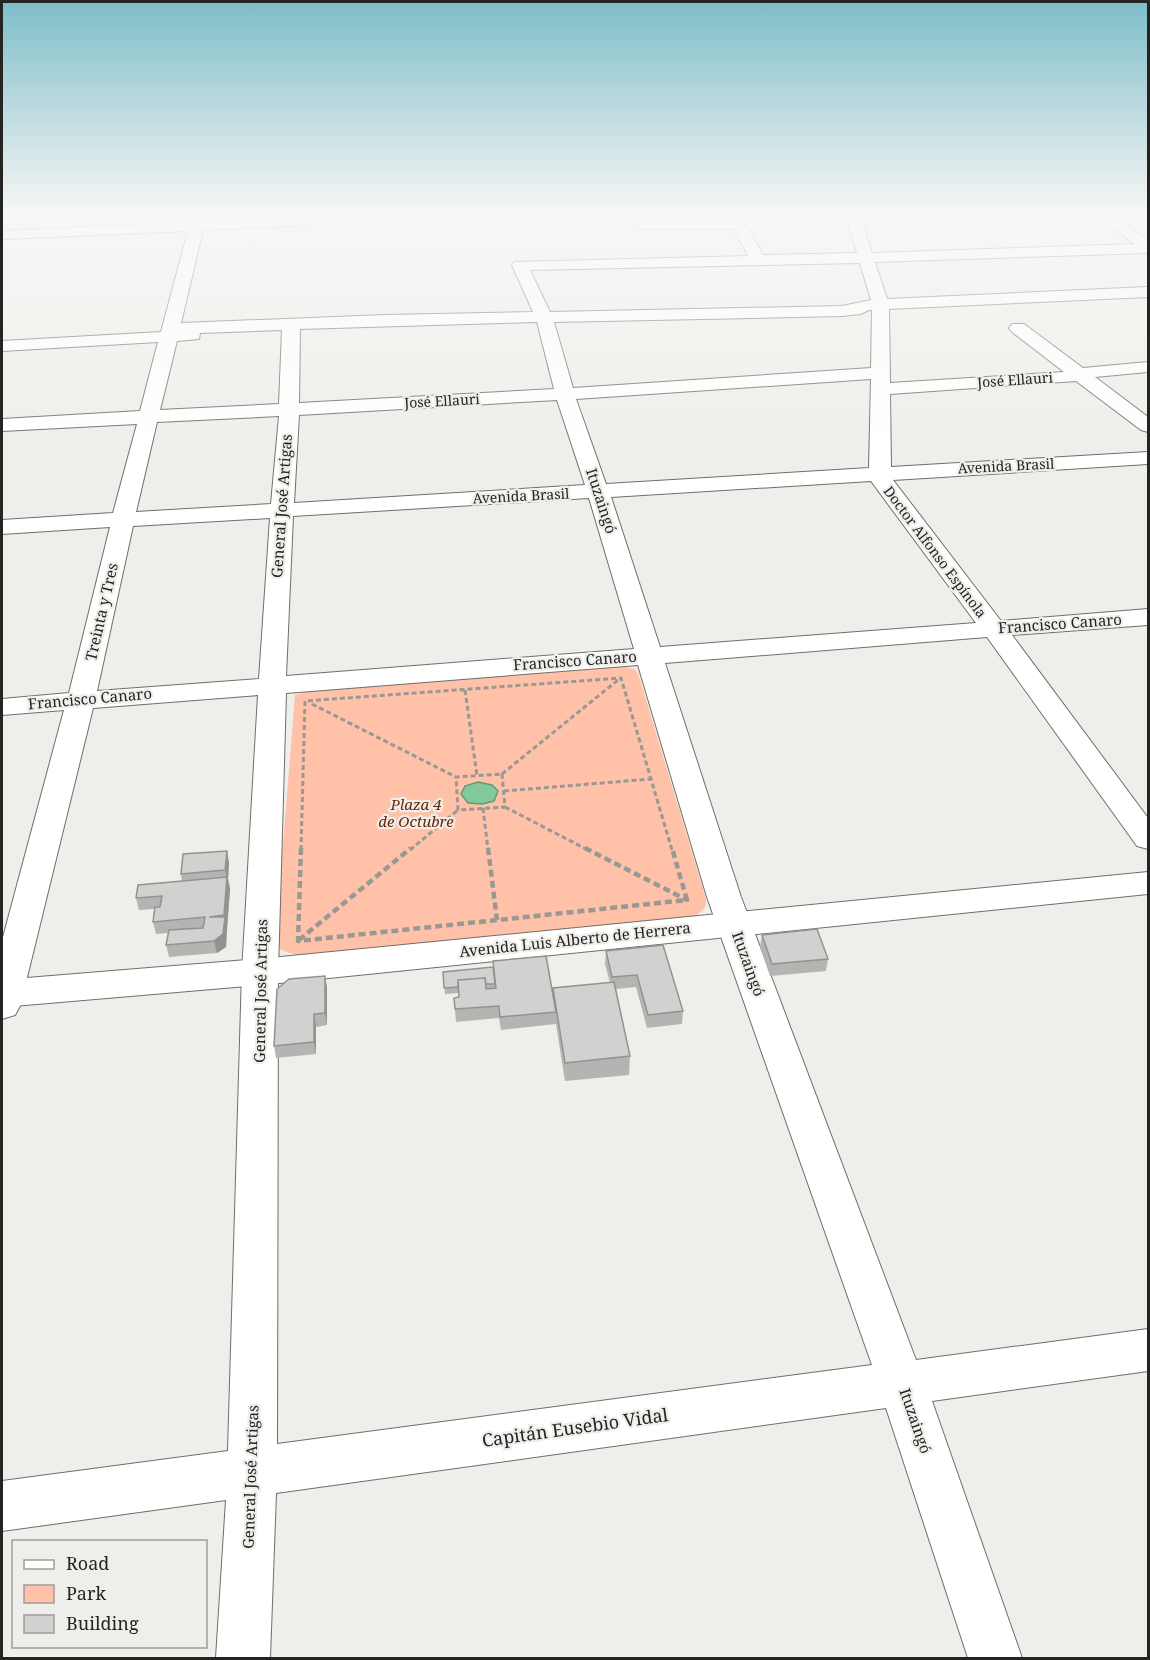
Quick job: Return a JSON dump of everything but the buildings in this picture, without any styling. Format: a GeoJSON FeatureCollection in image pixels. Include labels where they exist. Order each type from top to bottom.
{"type":"FeatureCollection","features":[{"type":"Feature","properties":{"kind":"main road","name":"Avenida Luis Alberto de Herrera"},"geometry":{"type":"LineString","coordinates":[[2,998],[1149,883]]}},
{"type":"Feature","properties":{"kind":"street","name":"Treinta y Tres"},"geometry":{"type":"LineString","coordinates":[[2,998],[81,700],[179,293]]}},
{"type":"Feature","properties":{"kind":"street","name":"Ituzaingó"},"geometry":{"type":"LineString","coordinates":[[532,293],[544,320],[565,394],[598,492],[635,666],[733,924],[902,1384],[995,1659]]}},
{"type":"Feature","properties":{"kind":"street","name":"Doctor Alfonso Espínola"},"geometry":{"type":"LineString","coordinates":[[867,293],[882,381],[880,474],[883,484],[994,629],[1149,839]]}},
{"type":"Feature","properties":{"kind":"street"},"geometry":{"type":"LineString","coordinates":[[6,351],[170,332],[544,320],[1120,293]]}},
{"type":"Feature","properties":{"kind":"street","name":"General José Artigas"},"geometry":{"type":"LineString","coordinates":[[243,1659],[252,1472],[261,972],[289,692],[281,510],[289,409],[291,328]]}},
{"type":"Feature","properties":{"kind":"street"},"geometry":{"type":"LineString","coordinates":[[1018,328],[1149,426]]}},
{"type":"Feature","properties":{"kind":"street","name":"José Ellauri"},"geometry":{"type":"LineString","coordinates":[[2,425],[565,394],[882,381],[1068,377],[1095,371],[1149,367]]}},
{"type":"Feature","properties":{"kind":"street","name":"Avenida Brasil"},"geometry":{"type":"LineString","coordinates":[[2,527],[1149,458]]}},
{"type":"Feature","properties":{"kind":"street","name":"Francisco Canaro"},"geometry":{"type":"LineString","coordinates":[[2,706],[81,700],[289,692],[635,666],[994,629],[1149,617]]}},
{"type":"Feature","properties":{"kind":"street","name":"Capitán Eusebio Vidal"},"geometry":{"type":"LineString","coordinates":[[2,1506],[1149,1350]]}},
{"type":"Feature","properties":{"kind":"path"},"geometry":{"type":"LineString","coordinates":[[289,692],[465,689],[635,666]]}},
{"type":"Feature","properties":{"kind":"path"},"geometry":{"type":"LineString","coordinates":[[289,692],[456,777],[477,776],[502,774],[635,666]]}},
{"type":"Feature","properties":{"kind":"path"},"geometry":{"type":"LineString","coordinates":[[635,666],[651,779],[687,900]]}},
{"type":"Feature","properties":{"kind":"path"},"geometry":{"type":"LineString","coordinates":[[465,689],[477,776]]}},
{"type":"Feature","properties":{"kind":"path"},"geometry":{"type":"LineString","coordinates":[[289,692],[298,941]]}},
{"type":"Feature","properties":{"kind":"path"},"geometry":{"type":"LineString","coordinates":[[502,774],[506,807]]}},
{"type":"Feature","properties":{"kind":"path"},"geometry":{"type":"LineString","coordinates":[[456,777],[458,810]]}},
{"type":"Feature","properties":{"kind":"path"},"geometry":{"type":"LineString","coordinates":[[504,791],[651,779]]}},
{"type":"Feature","properties":{"kind":"path"},"geometry":{"type":"LineString","coordinates":[[261,972],[458,810],[506,807],[733,924]]}},
{"type":"Feature","properties":{"kind":"path"},"geometry":{"type":"LineString","coordinates":[[483,808],[497,920]]}},
{"type":"Feature","properties":{"kind":"path"},"geometry":{"type":"LineString","coordinates":[[298,941],[687,900]]}},
{"type":"Feature","properties":{"kind":"green space","name":"Plaza 4 de Octubre"},"geometry":{"type":"Polygon","coordinates":[[[620,666],[634,669],[638,673],[706,899],[704,909],[700,913],[691,918],[296,955],[281,950],[275,943],[295,695],[304,692],[620,666]]]}},
{"type":"Feature","properties":{"kind":"shaded area"},"geometry":{"type":"Polygon","coordinates":[[[478,782],[492,785],[498,791],[494,801],[482,804],[468,803],[461,794],[465,786],[478,782]]]}}]}
